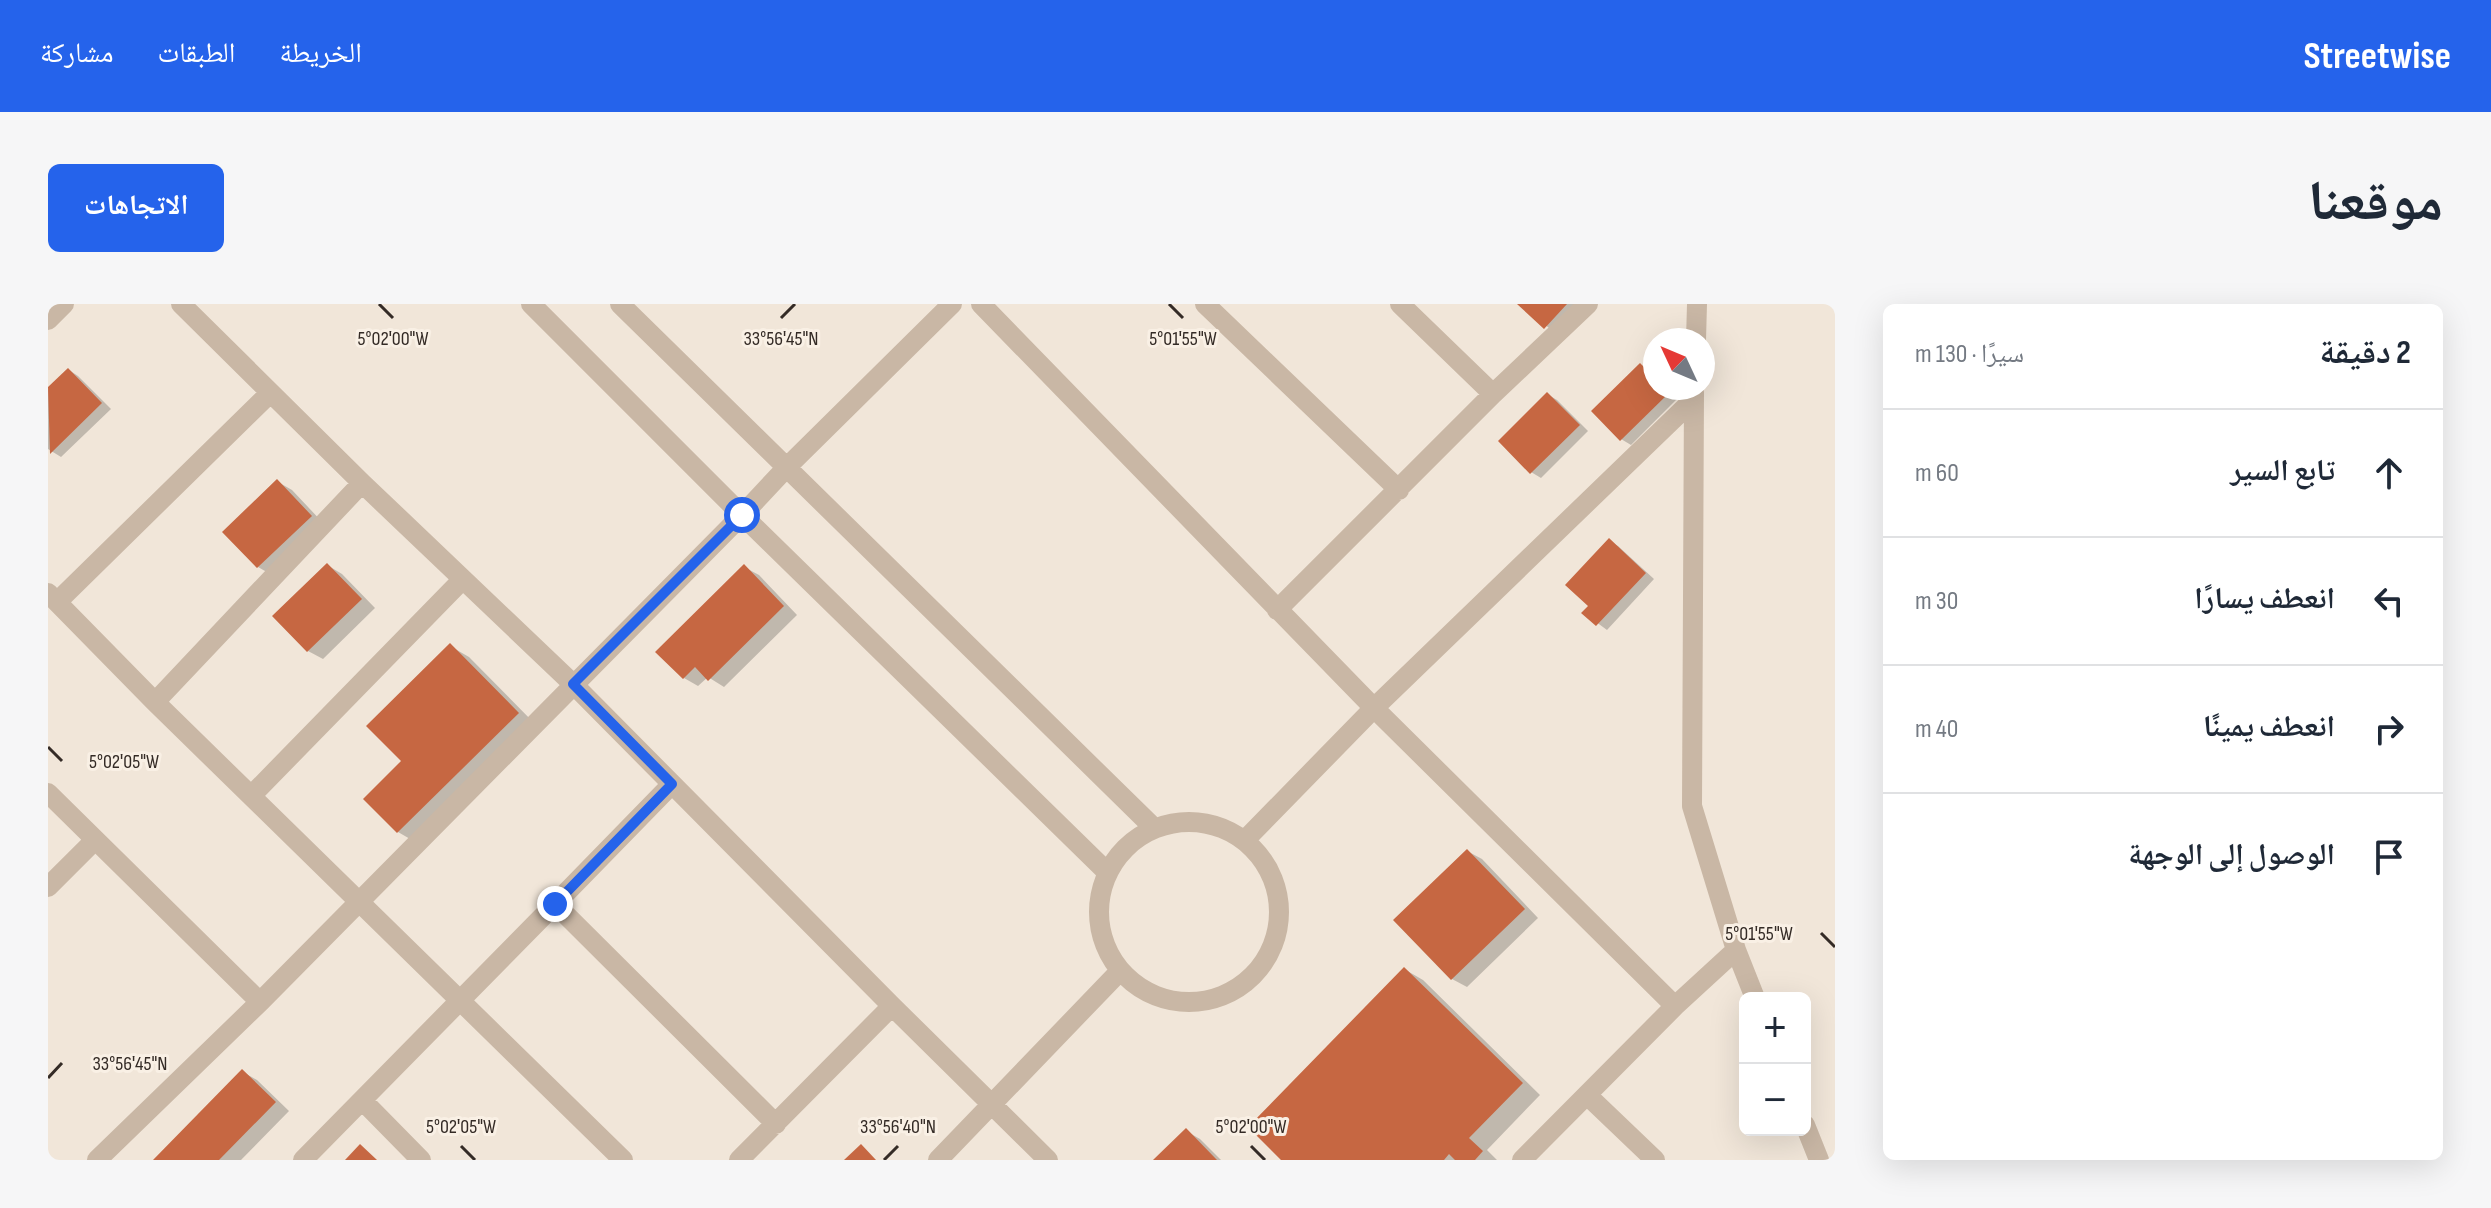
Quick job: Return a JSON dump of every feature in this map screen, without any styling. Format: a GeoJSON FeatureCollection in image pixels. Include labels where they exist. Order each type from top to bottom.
{"type":"FeatureCollection","features":[{"type":"Feature","properties":{"kind":"street"},"geometry":{"type":"LineString","coordinates":[[48,320],[64,304]]}},
{"type":"Feature","properties":{"kind":"street"},"geometry":{"type":"LineString","coordinates":[[181,304],[462,580],[573,684],[1048,1160]]}},
{"type":"Feature","properties":{"kind":"street"},"geometry":{"type":"LineString","coordinates":[[531,304],[1107,872]]}},
{"type":"Feature","properties":{"kind":"street"},"geometry":{"type":"LineString","coordinates":[[620,304],[1154,828]]}},
{"type":"Feature","properties":{"kind":"street"},"geometry":{"type":"LineString","coordinates":[[97,1160],[260,1002],[787,467],[952,304]]}},
{"type":"Feature","properties":{"kind":"street"},"geometry":{"type":"LineString","coordinates":[[981,304],[1277,610],[1675,1006]]}},
{"type":"Feature","properties":{"kind":"street"},"geometry":{"type":"LineString","coordinates":[[1205,304],[1399,490]]}},
{"type":"Feature","properties":{"kind":"street"},"geometry":{"type":"LineString","coordinates":[[1400,304],[1493,394]]}},
{"type":"Feature","properties":{"kind":"street"},"geometry":{"type":"LineString","coordinates":[[1277,610],[1493,394],[1588,304]]}},
{"type":"Feature","properties":{"kind":"street"},"geometry":{"type":"LineString","coordinates":[[1696,328],[1697,304]]}},
{"type":"Feature","properties":{"kind":"street"},"geometry":{"type":"LineString","coordinates":[[270,393],[52,597],[358,903],[623,1160]]}},
{"type":"Feature","properties":{"kind":"street"},"geometry":{"type":"LineString","coordinates":[[1246,839],[1374,708],[1688,400]]}},
{"type":"Feature","properties":{"kind":"street"},"geometry":{"type":"LineString","coordinates":[[1694,400],[1692,806],[1736,950],[1753,992]]}},
{"type":"Feature","properties":{"kind":"street"},"geometry":{"type":"LineString","coordinates":[[155,702],[362,483]]}},
{"type":"Feature","properties":{"kind":"street"},"geometry":{"type":"LineString","coordinates":[[252,795],[462,580]]}},
{"type":"Feature","properties":{"kind":"street"},"geometry":{"type":"LineString","coordinates":[[303,1160],[672,784]]}},
{"type":"Feature","properties":{"kind":"street"},"geometry":{"type":"LineString","coordinates":[[48,793],[260,1002]]}},
{"type":"Feature","properties":{"kind":"street"},"geometry":{"type":"LineString","coordinates":[[1185,821],[1216,824],[1246,839],[1261,855],[1276,884],[1280,915],[1273,947],[1256,974],[1230,993],[1208,1001],[1177,1002],[1146,992],[1119,972],[1101,936],[1098,905],[1107,872],[1126,846],[1154,828],[1185,821]]}},
{"type":"Feature","properties":{"kind":"street"},"geometry":{"type":"LineString","coordinates":[[48,887],[95,840]]}},
{"type":"Feature","properties":{"kind":"street"},"geometry":{"type":"LineString","coordinates":[[555,904],[776,1124]]}},
{"type":"Feature","properties":{"kind":"street"},"geometry":{"type":"LineString","coordinates":[[1522,1160],[1675,1006],[1736,950]]}},
{"type":"Feature","properties":{"kind":"street"},"geometry":{"type":"LineString","coordinates":[[938,1160],[1119,972]]}},
{"type":"Feature","properties":{"kind":"street"},"geometry":{"type":"LineString","coordinates":[[739,1160],[892,1006]]}},
{"type":"Feature","properties":{"kind":"street"},"geometry":{"type":"LineString","coordinates":[[1587,1095],[1655,1160]]}},
{"type":"Feature","properties":{"kind":"street"},"geometry":{"type":"LineString","coordinates":[[363,1101],[421,1160]]}},
{"type":"Feature","properties":{"kind":"street"},"geometry":{"type":"LineString","coordinates":[[1809,1136],[1819,1160]]}},
{"type":"Feature","properties":{"kind":"building"},"geometry":{"type":"Polygon","coordinates":[[[1517,304],[1567,304],[1544,329],[1517,304]]]}},
{"type":"Feature","properties":{"kind":"building"},"geometry":{"type":"Polygon","coordinates":[[[1640,363],[1643,366],[1643,400],[1662,400],[1620,441],[1591,411],[1640,363]]]}},
{"type":"Feature","properties":{"kind":"building"},"geometry":{"type":"Polygon","coordinates":[[[68,368],[102,403],[50,454],[48,387],[68,368]]]}},
{"type":"Feature","properties":{"kind":"building"},"geometry":{"type":"Polygon","coordinates":[[[1547,392],[1580,425],[1530,474],[1498,441],[1547,392]]]}},
{"type":"Feature","properties":{"kind":"building"},"geometry":{"type":"Polygon","coordinates":[[[277,479],[312,516],[257,568],[222,532],[277,479]]]}},
{"type":"Feature","properties":{"kind":"building"},"geometry":{"type":"Polygon","coordinates":[[[1609,538],[1646,573],[1596,626],[1581,613],[1588,606],[1565,585],[1609,538]]]}},
{"type":"Feature","properties":{"kind":"building"},"geometry":{"type":"Polygon","coordinates":[[[327,563],[362,599],[307,652],[272,616],[327,563]]]}},
{"type":"Feature","properties":{"kind":"building"},"geometry":{"type":"Polygon","coordinates":[[[744,564],[784,606],[708,681],[695,667],[683,679],[655,652],[744,564]]]}},
{"type":"Feature","properties":{"kind":"building"},"geometry":{"type":"Polygon","coordinates":[[[450,643],[519,713],[397,833],[363,799],[401,761],[366,726],[450,643]]]}},
{"type":"Feature","properties":{"kind":"building"},"geometry":{"type":"Polygon","coordinates":[[[1467,849],[1525,909],[1451,980],[1393,920],[1467,849]]]}},
{"type":"Feature","properties":{"kind":"building"},"geometry":{"type":"Polygon","coordinates":[[[1404,967],[1523,1083],[1469,1138],[1483,1151],[1475,1160],[1455,1160],[1449,1154],[1444,1160],[1281,1160],[1248,1127],[1404,967]]]}},
{"type":"Feature","properties":{"kind":"building"},"geometry":{"type":"Polygon","coordinates":[[[242,1069],[276,1102],[219,1160],[153,1160],[242,1069]]]}},
{"type":"Feature","properties":{"kind":"building"},"geometry":{"type":"Polygon","coordinates":[[[1186,1128],[1217,1160],[1153,1160],[1186,1128]]]}},
{"type":"Feature","properties":{"kind":"building"},"geometry":{"type":"Polygon","coordinates":[[[360,1144],[377,1160],[345,1160],[360,1144]]]}},
{"type":"Feature","properties":{"kind":"building"},"geometry":{"type":"Polygon","coordinates":[[[861,1144],[876,1160],[844,1160],[861,1144]]]}},
{"type":"Feature","properties":{"kind":"route"},"geometry":{"type":"LineString","coordinates":[[555,904],[672,784],[573,684],[742,515]]}}]}
